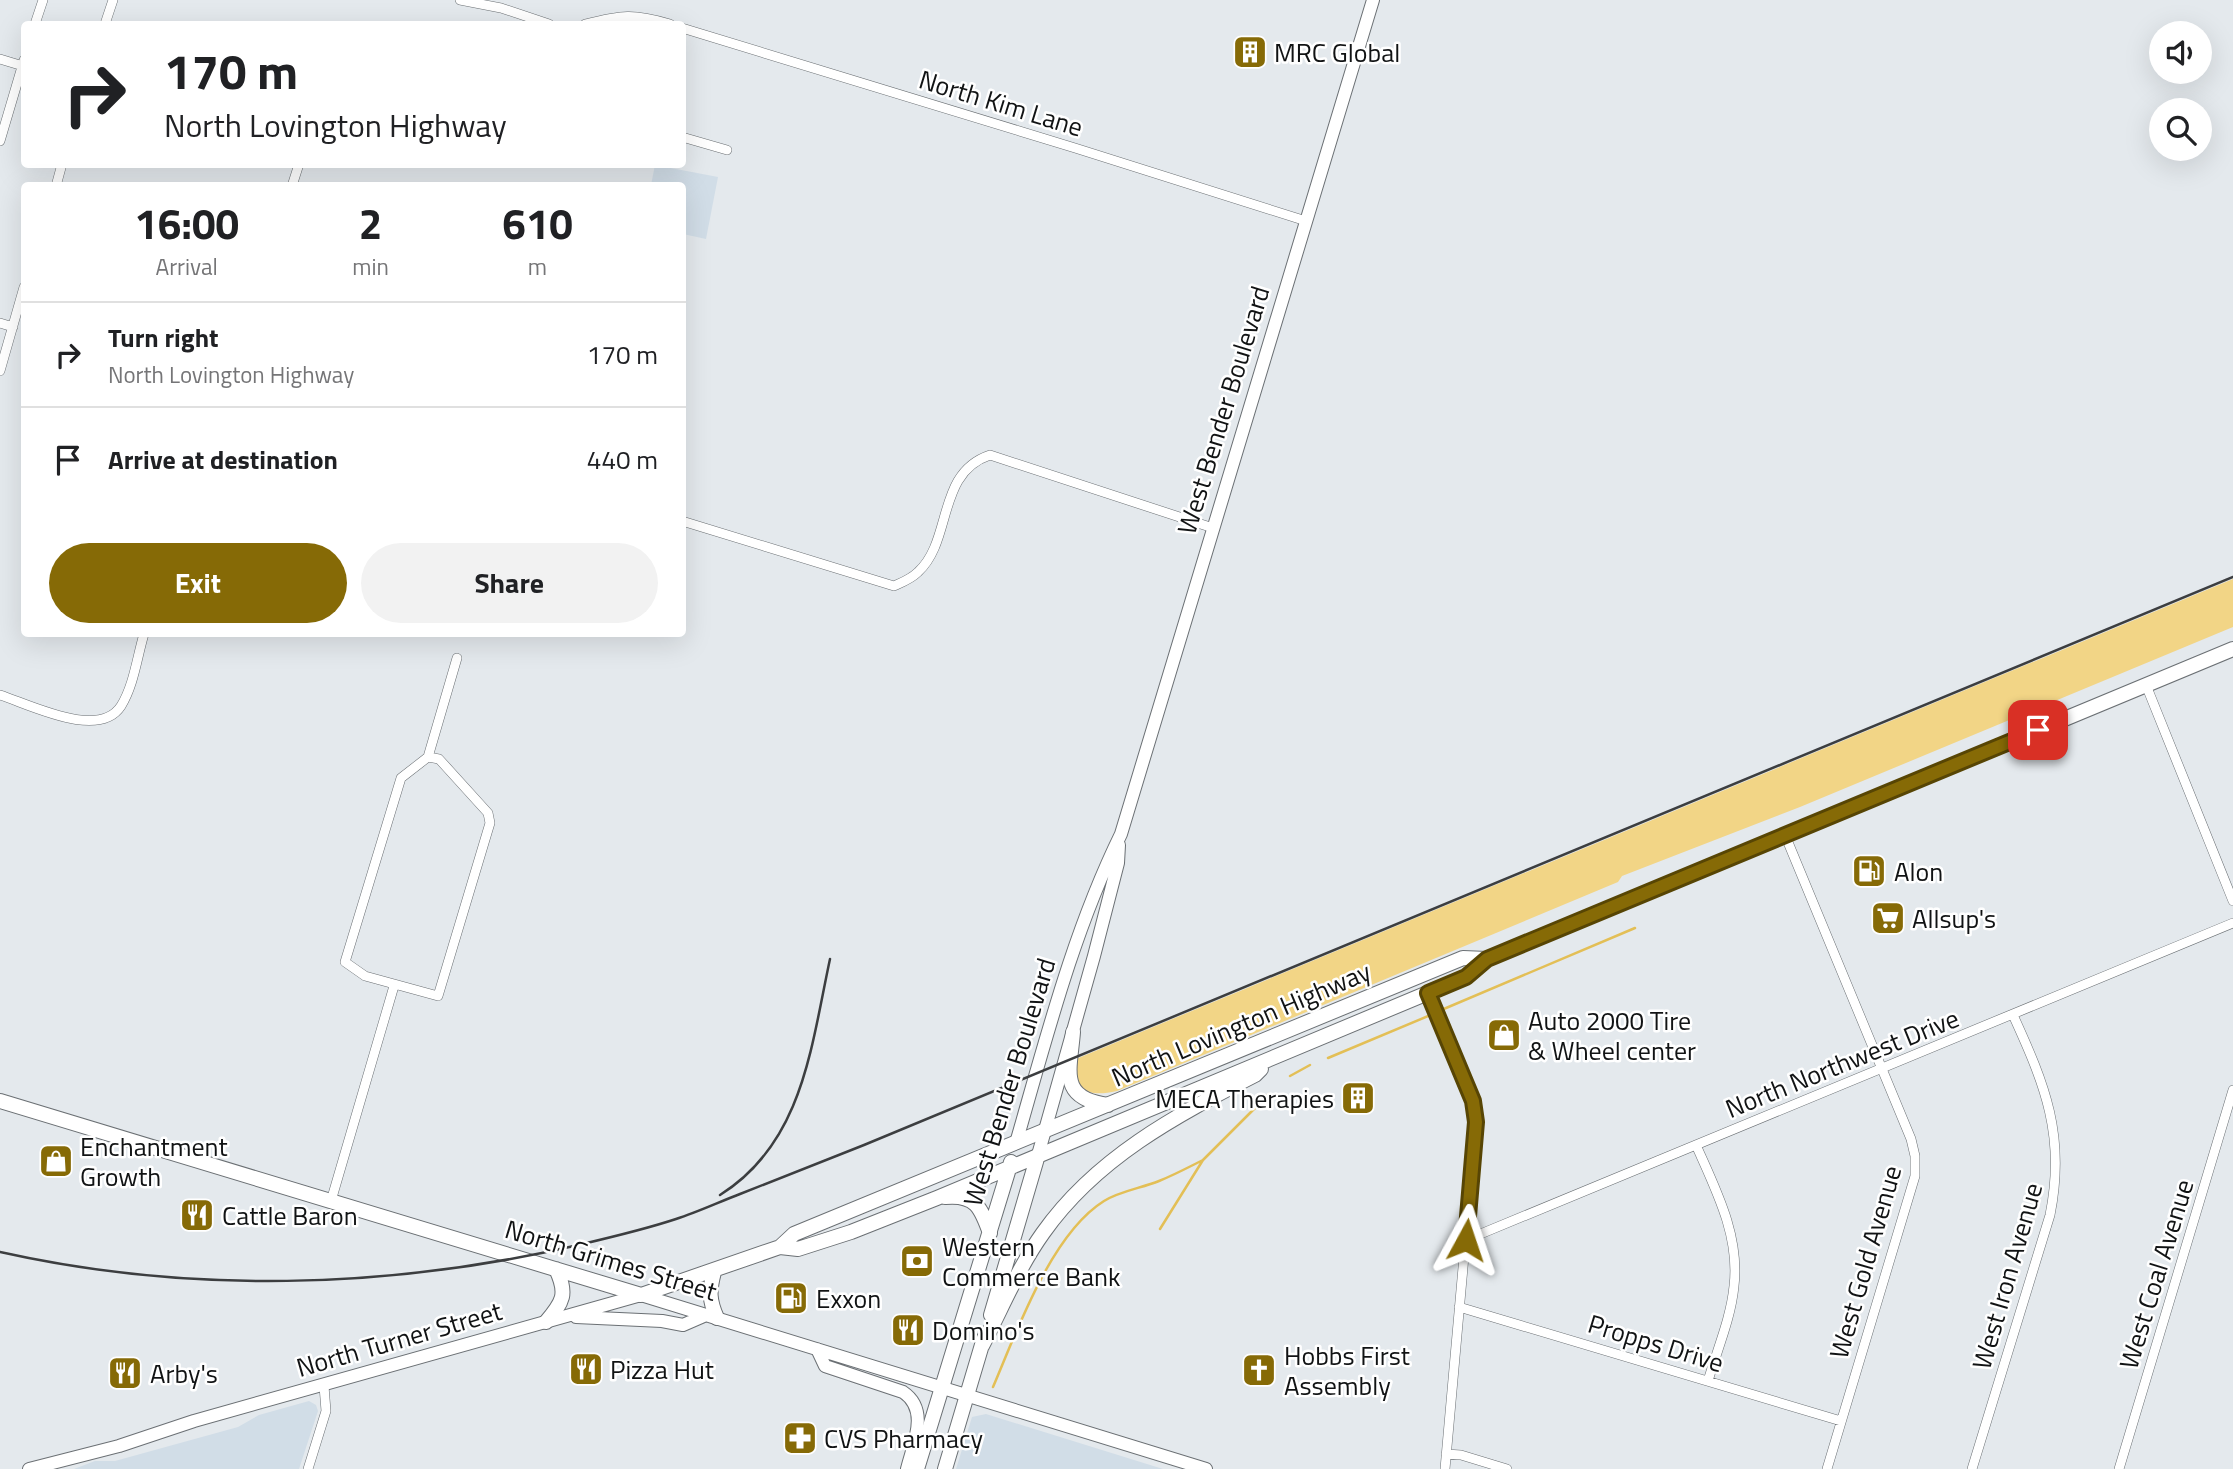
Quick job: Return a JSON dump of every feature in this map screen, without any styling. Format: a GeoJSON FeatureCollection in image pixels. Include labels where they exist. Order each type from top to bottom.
{"type":"FeatureCollection","features":[{"type":"Feature","properties":{"kind":"main road","name":"West Bender Boulevard"},"geometry":{"type":"LineString","coordinates":[[917,1469],[990,1233],[1064,977],[1108,859],[1121,834],[1373,0]]}},
{"type":"Feature","properties":{"kind":"main road","name":"North Lovington Highway"},"geometry":{"type":"LineString","coordinates":[[1038,1155],[1466,977],[1487,959],[2233,649]]}},
{"type":"Feature","properties":{"kind":"main road","name":"West Bender Boulevard"},"geometry":{"type":"LineString","coordinates":[[945,1469],[1073,1032],[1118,863],[1121,834]]}},
{"type":"Feature","properties":{"kind":"main road","name":"North Lovington Highway"},"geometry":{"type":"LineString","coordinates":[[1016,1143],[1463,958],[1487,959]]}},
{"type":"Feature","properties":{"kind":"main road"},"geometry":{"type":"LineString","coordinates":[[1073,1032],[1069,1075],[1071,1085],[1078,1095],[1089,1102],[1109,1105]]}},
{"type":"Feature","properties":{"kind":"main road"},"geometry":{"type":"LineString","coordinates":[[982,1346],[1028,1255],[1081,1188],[1125,1150],[1156,1128],[1255,1075],[1272,1058]]}},
{"type":"Feature","properties":{"kind":"main road","name":"North Grimes Street"},"geometry":{"type":"LineString","coordinates":[[0,1101],[712,1316],[1206,1469]]}},
{"type":"Feature","properties":{"kind":"main road","name":"North Turner Street"},"geometry":{"type":"LineString","coordinates":[[29,1469],[119,1446],[714,1272],[780,1247],[794,1234],[1016,1143]]}},
{"type":"Feature","properties":{"kind":"main road","name":"North Turner Street"},"geometry":{"type":"LineString","coordinates":[[780,1247],[798,1249],[851,1232],[1038,1155]]}},
{"type":"Feature","properties":{"kind":"main road"},"geometry":{"type":"LineString","coordinates":[[937,1198],[969,1198],[981,1209],[990,1233]]}},
{"type":"Feature","properties":{"kind":"main road"},"geometry":{"type":"LineString","coordinates":[[547,1322],[560,1306],[563,1295],[556,1269]]}},
{"type":"Feature","properties":{"kind":"main road"},"geometry":{"type":"LineString","coordinates":[[568,1316],[662,1321],[683,1325],[712,1316],[709,1289],[714,1272]]}},
{"type":"Feature","properties":{"kind":"main road"},"geometry":{"type":"LineString","coordinates":[[817,1349],[825,1366],[903,1392],[910,1397],[919,1414],[907,1469]]}},
{"type":"Feature","properties":{"kind":"street"},"geometry":{"type":"LineString","coordinates":[[36,21],[43,0]]}},
{"type":"Feature","properties":{"kind":"street"},"geometry":{"type":"LineString","coordinates":[[106,21],[113,0]]}},
{"type":"Feature","properties":{"kind":"street"},"geometry":{"type":"LineString","coordinates":[[460,0],[501,8],[540,21]]}},
{"type":"Feature","properties":{"kind":"street"},"geometry":{"type":"LineString","coordinates":[[598,21],[630,16],[660,21]]}},
{"type":"Feature","properties":{"kind":"street","name":"North Kim Lane"},"geometry":{"type":"LineString","coordinates":[[686,29],[1306,221]]}},
{"type":"Feature","properties":{"kind":"street"},"geometry":{"type":"LineString","coordinates":[[0,59],[21,62]]}},
{"type":"Feature","properties":{"kind":"street"},"geometry":{"type":"LineString","coordinates":[[0,141],[21,73]]}},
{"type":"Feature","properties":{"kind":"street"},"geometry":{"type":"LineString","coordinates":[[686,138],[727,150]]}},
{"type":"Feature","properties":{"kind":"street"},"geometry":{"type":"LineString","coordinates":[[0,371],[21,299]]}},
{"type":"Feature","properties":{"kind":"street"},"geometry":{"type":"LineString","coordinates":[[0,323],[13,327]]}},
{"type":"Feature","properties":{"kind":"street"},"geometry":{"type":"LineString","coordinates":[[686,522],[894,586],[920,570],[934,544],[952,491],[963,472],[975,460],[990,455],[1213,528]]}},
{"type":"Feature","properties":{"kind":"street"},"geometry":{"type":"LineString","coordinates":[[0,695],[78,721],[99,722],[109,718],[120,707],[128,691],[143,637]]}},
{"type":"Feature","properties":{"kind":"street"},"geometry":{"type":"LineString","coordinates":[[428,757],[439,759],[477,800],[488,813],[490,829],[438,996],[365,976],[345,962],[401,779],[428,757],[457,658]]}},
{"type":"Feature","properties":{"kind":"street"},"geometry":{"type":"LineString","coordinates":[[2146,685],[2233,901]]}},
{"type":"Feature","properties":{"kind":"street","name":"West Gold Avenue"},"geometry":{"type":"LineString","coordinates":[[1785,835],[1911,1139],[1915,1156],[1915,1176],[1827,1469]]}},
{"type":"Feature","properties":{"kind":"street","name":"North Northwest Drive"},"geometry":{"type":"LineString","coordinates":[[1466,1240],[2233,923]]}},
{"type":"Feature","properties":{"kind":"street"},"geometry":{"type":"LineString","coordinates":[[331,1201],[394,986]]}},
{"type":"Feature","properties":{"kind":"street"},"geometry":{"type":"LineString","coordinates":[[1428,993],[1473,1101],[1476,1122],[1445,1469]]}},
{"type":"Feature","properties":{"kind":"street","name":"West Iron Avenue"},"geometry":{"type":"LineString","coordinates":[[1972,1469],[2050,1215],[2057,1172],[2051,1118],[2041,1080],[2013,1015]]}},
{"type":"Feature","properties":{"kind":"street","name":"West Coal Avenue"},"geometry":{"type":"LineString","coordinates":[[2119,1469],[2233,1090]]}},
{"type":"Feature","properties":{"kind":"street"},"geometry":{"type":"LineString","coordinates":[[1696,1145],[1729,1226],[1735,1255],[1734,1286],[1708,1381]]}},
{"type":"Feature","properties":{"kind":"street","name":"Propps Drive"},"geometry":{"type":"LineString","coordinates":[[1459,1307],[1841,1421]]}},
{"type":"Feature","properties":{"kind":"street"},"geometry":{"type":"LineString","coordinates":[[308,1469],[326,1412],[324,1386]]}},
{"type":"Feature","properties":{"kind":"street"},"geometry":{"type":"LineString","coordinates":[[1446,1454],[1461,1455],[1507,1469]]}},
{"type":"Feature","properties":{"kind":"shaded area"},"geometry":{"type":"Polygon","coordinates":[[[654,168],[671,168],[718,177],[706,239],[686,235],[686,182],[652,182],[654,168]]]}},
{"type":"Feature","properties":{"kind":"shaded area"},"geometry":{"type":"Polygon","coordinates":[[[2233,579],[2233,627],[1800,807],[1622,876],[1618,882],[1117,1091],[1096,1093],[1077,1085],[1076,1059],[2233,579]]]}},
{"type":"Feature","properties":{"kind":"shaded area"},"geometry":{"type":"Polygon","coordinates":[[[309,1401],[316,1405],[318,1411],[299,1469],[74,1469],[95,1461],[115,1461],[238,1427],[259,1415],[309,1401]]]}},
{"type":"Feature","properties":{"kind":"shaded area"},"geometry":{"type":"Polygon","coordinates":[[[986,1414],[1163,1469],[956,1469],[972,1417],[986,1414]]]}},
{"type":"Feature","properties":{"kind":"waterway"},"geometry":{"type":"LineString","coordinates":[[1439,1011],[1635,928]]}},
{"type":"Feature","properties":{"kind":"waterway"},"geometry":{"type":"LineString","coordinates":[[1328,1058],[1433,1014]]}},
{"type":"Feature","properties":{"kind":"waterway"},"geometry":{"type":"LineString","coordinates":[[1290,1076],[1310,1065]]}},
{"type":"Feature","properties":{"kind":"waterway"},"geometry":{"type":"LineString","coordinates":[[1160,1229],[1203,1160],[1269,1094]]}},
{"type":"Feature","properties":{"kind":"waterway"},"geometry":{"type":"LineString","coordinates":[[993,1387],[1038,1285],[1068,1236],[1085,1216],[1110,1198],[1159,1181],[1203,1160]]}},
{"type":"Feature","properties":{"kind":"railway"},"geometry":{"type":"LineString","coordinates":[[0,1252],[71,1266],[143,1275],[215,1280],[359,1278],[503,1260],[574,1246],[664,1223],[864,1145],[2233,577]]}},
{"type":"Feature","properties":{"kind":"railway"},"geometry":{"type":"LineString","coordinates":[[720,1195],[748,1174],[770,1149],[786,1121],[809,1059],[830,959]]}},
{"type":"Feature","properties":{"kind":"place","name":"MRC Global"},"geometry":{"type":"Point","coordinates":[1250,52]}},
{"type":"Feature","properties":{"kind":"place","name":"Alon"},"geometry":{"type":"Point","coordinates":[1869,871]}},
{"type":"Feature","properties":{"kind":"place","name":"Allsup's"},"geometry":{"type":"Point","coordinates":[1888,918]}},
{"type":"Feature","properties":{"kind":"place","name":"Auto 2000 Tire & Wheel center"},"geometry":{"type":"Point","coordinates":[1504,1035]}},
{"type":"Feature","properties":{"kind":"place","name":"MECA Therapies"},"geometry":{"type":"Point","coordinates":[1358,1098]}},
{"type":"Feature","properties":{"kind":"place","name":"Enchantment Growth"},"geometry":{"type":"Point","coordinates":[56,1161]}},
{"type":"Feature","properties":{"kind":"place","name":"Cattle Baron"},"geometry":{"type":"Point","coordinates":[197,1215]}},
{"type":"Feature","properties":{"kind":"place","name":"Western Commerce Bank"},"geometry":{"type":"Point","coordinates":[917,1261]}},
{"type":"Feature","properties":{"kind":"place","name":"Exxon"},"geometry":{"type":"Point","coordinates":[791,1298]}},
{"type":"Feature","properties":{"kind":"place","name":"Domino's"},"geometry":{"type":"Point","coordinates":[908,1330]}},
{"type":"Feature","properties":{"kind":"place","name":"Pizza Hut"},"geometry":{"type":"Point","coordinates":[586,1369]}},
{"type":"Feature","properties":{"kind":"place","name":"Hobbs First Assembly"},"geometry":{"type":"Point","coordinates":[1259,1370]}},
{"type":"Feature","properties":{"kind":"place","name":"Arby's"},"geometry":{"type":"Point","coordinates":[125,1373]}},
{"type":"Feature","properties":{"kind":"place","name":"CVS Pharmacy"},"geometry":{"type":"Point","coordinates":[800,1438]}},
{"type":"Feature","properties":{"kind":"route"},"geometry":{"type":"LineString","coordinates":[[1466,1240],[1476,1122],[1473,1101],[1428,993],[1466,977],[1487,959],[2038,730]]}}]}
